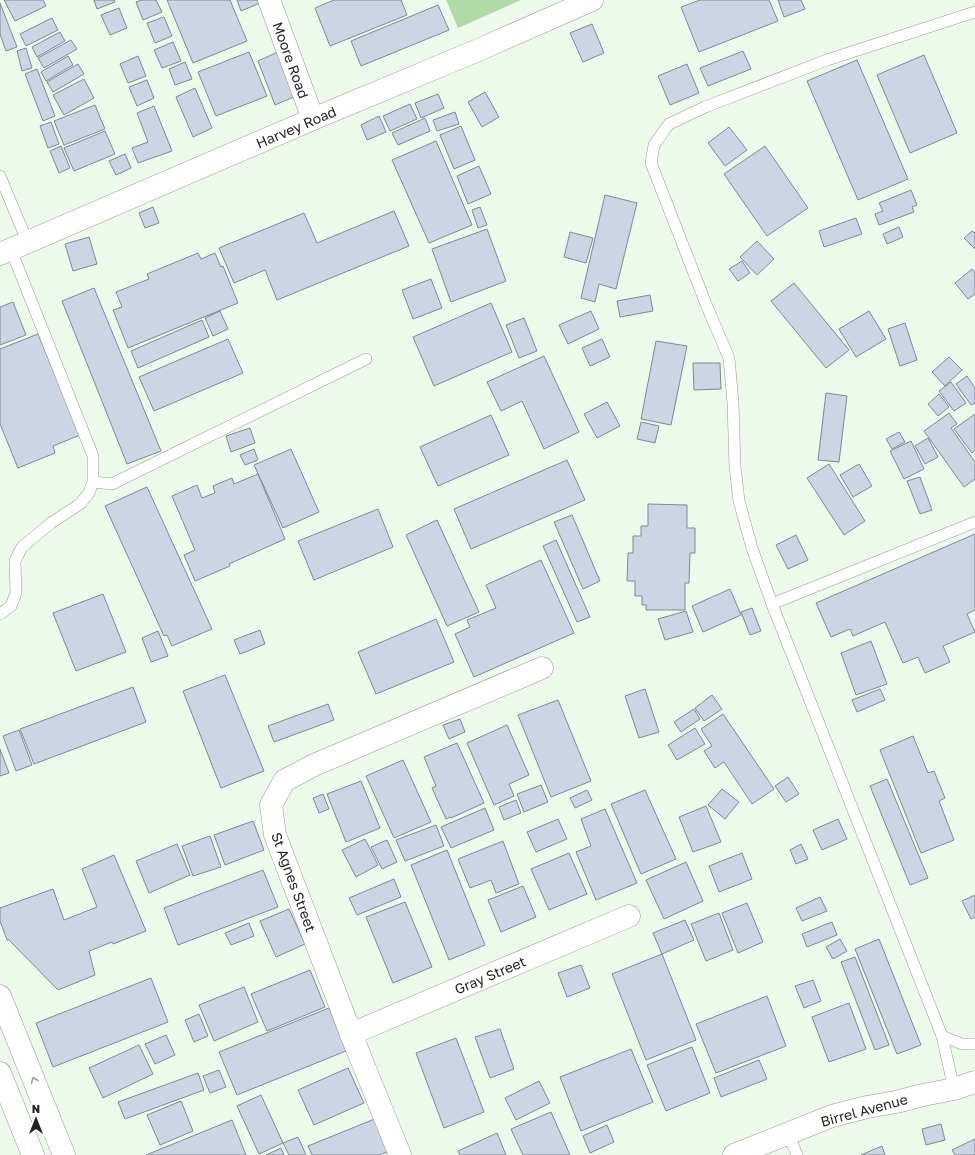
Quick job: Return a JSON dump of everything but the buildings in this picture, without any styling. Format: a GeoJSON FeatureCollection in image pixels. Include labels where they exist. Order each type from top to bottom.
{"type":"FeatureCollection","features":[{"type":"Feature","properties":{"kind":"main road","name":"Moore Road"},"geometry":{"type":"LineString","coordinates":[[269,0],[313,119]]}},
{"type":"Feature","properties":{"kind":"main road","name":"Harvey Road"},"geometry":{"type":"LineString","coordinates":[[13,249],[592,0]]}},
{"type":"Feature","properties":{"kind":"main road","name":"St Agnes Street"},"geometry":{"type":"LineString","coordinates":[[400,1155],[351,1034],[275,835],[270,805],[284,782],[314,764],[542,668]]}},
{"type":"Feature","properties":{"kind":"main road","name":"Gray Street"},"geometry":{"type":"LineString","coordinates":[[351,1034],[628,916]]}},
{"type":"Feature","properties":{"kind":"main road"},"geometry":{"type":"LineString","coordinates":[[0,996],[64,1155]]}},
{"type":"Feature","properties":{"kind":"main road"},"geometry":{"type":"LineString","coordinates":[[0,1073],[33,1155]]}},
{"type":"Feature","properties":{"kind":"main road","name":"Birrel Avenue"},"geometry":{"type":"LineString","coordinates":[[734,1155],[832,1116],[969,1085]]}},
{"type":"Feature","properties":{"kind":"lane"},"geometry":{"type":"LineString","coordinates":[[969,1085],[942,1036],[772,604],[752,548],[739,501],[735,467],[734,402],[729,358],[706,304],[651,163],[654,145],[669,124],[705,107],[827,60],[975,12]]}},
{"type":"Feature","properties":{"kind":"lane"},"geometry":{"type":"LineString","coordinates":[[0,176],[13,249],[93,456],[93,482],[89,493],[80,504],[51,523],[22,547],[15,561],[16,593],[11,606],[0,614]]}},
{"type":"Feature","properties":{"kind":"lane"},"geometry":{"type":"LineString","coordinates":[[93,482],[112,484],[366,359]]}},
{"type":"Feature","properties":{"kind":"lane"},"geometry":{"type":"LineString","coordinates":[[772,604],[975,522]]}},
{"type":"Feature","properties":{"kind":"lane"},"geometry":{"type":"LineString","coordinates":[[942,1036],[962,1044],[975,1044]]}},
{"type":"Feature","properties":{"kind":"lane"},"geometry":{"type":"LineString","coordinates":[[788,1133],[797,1155]]}},
{"type":"Feature","properties":{"kind":"green space"},"geometry":{"type":"Polygon","coordinates":[[[446,0],[521,0],[458,28],[446,0]]]}}]}
